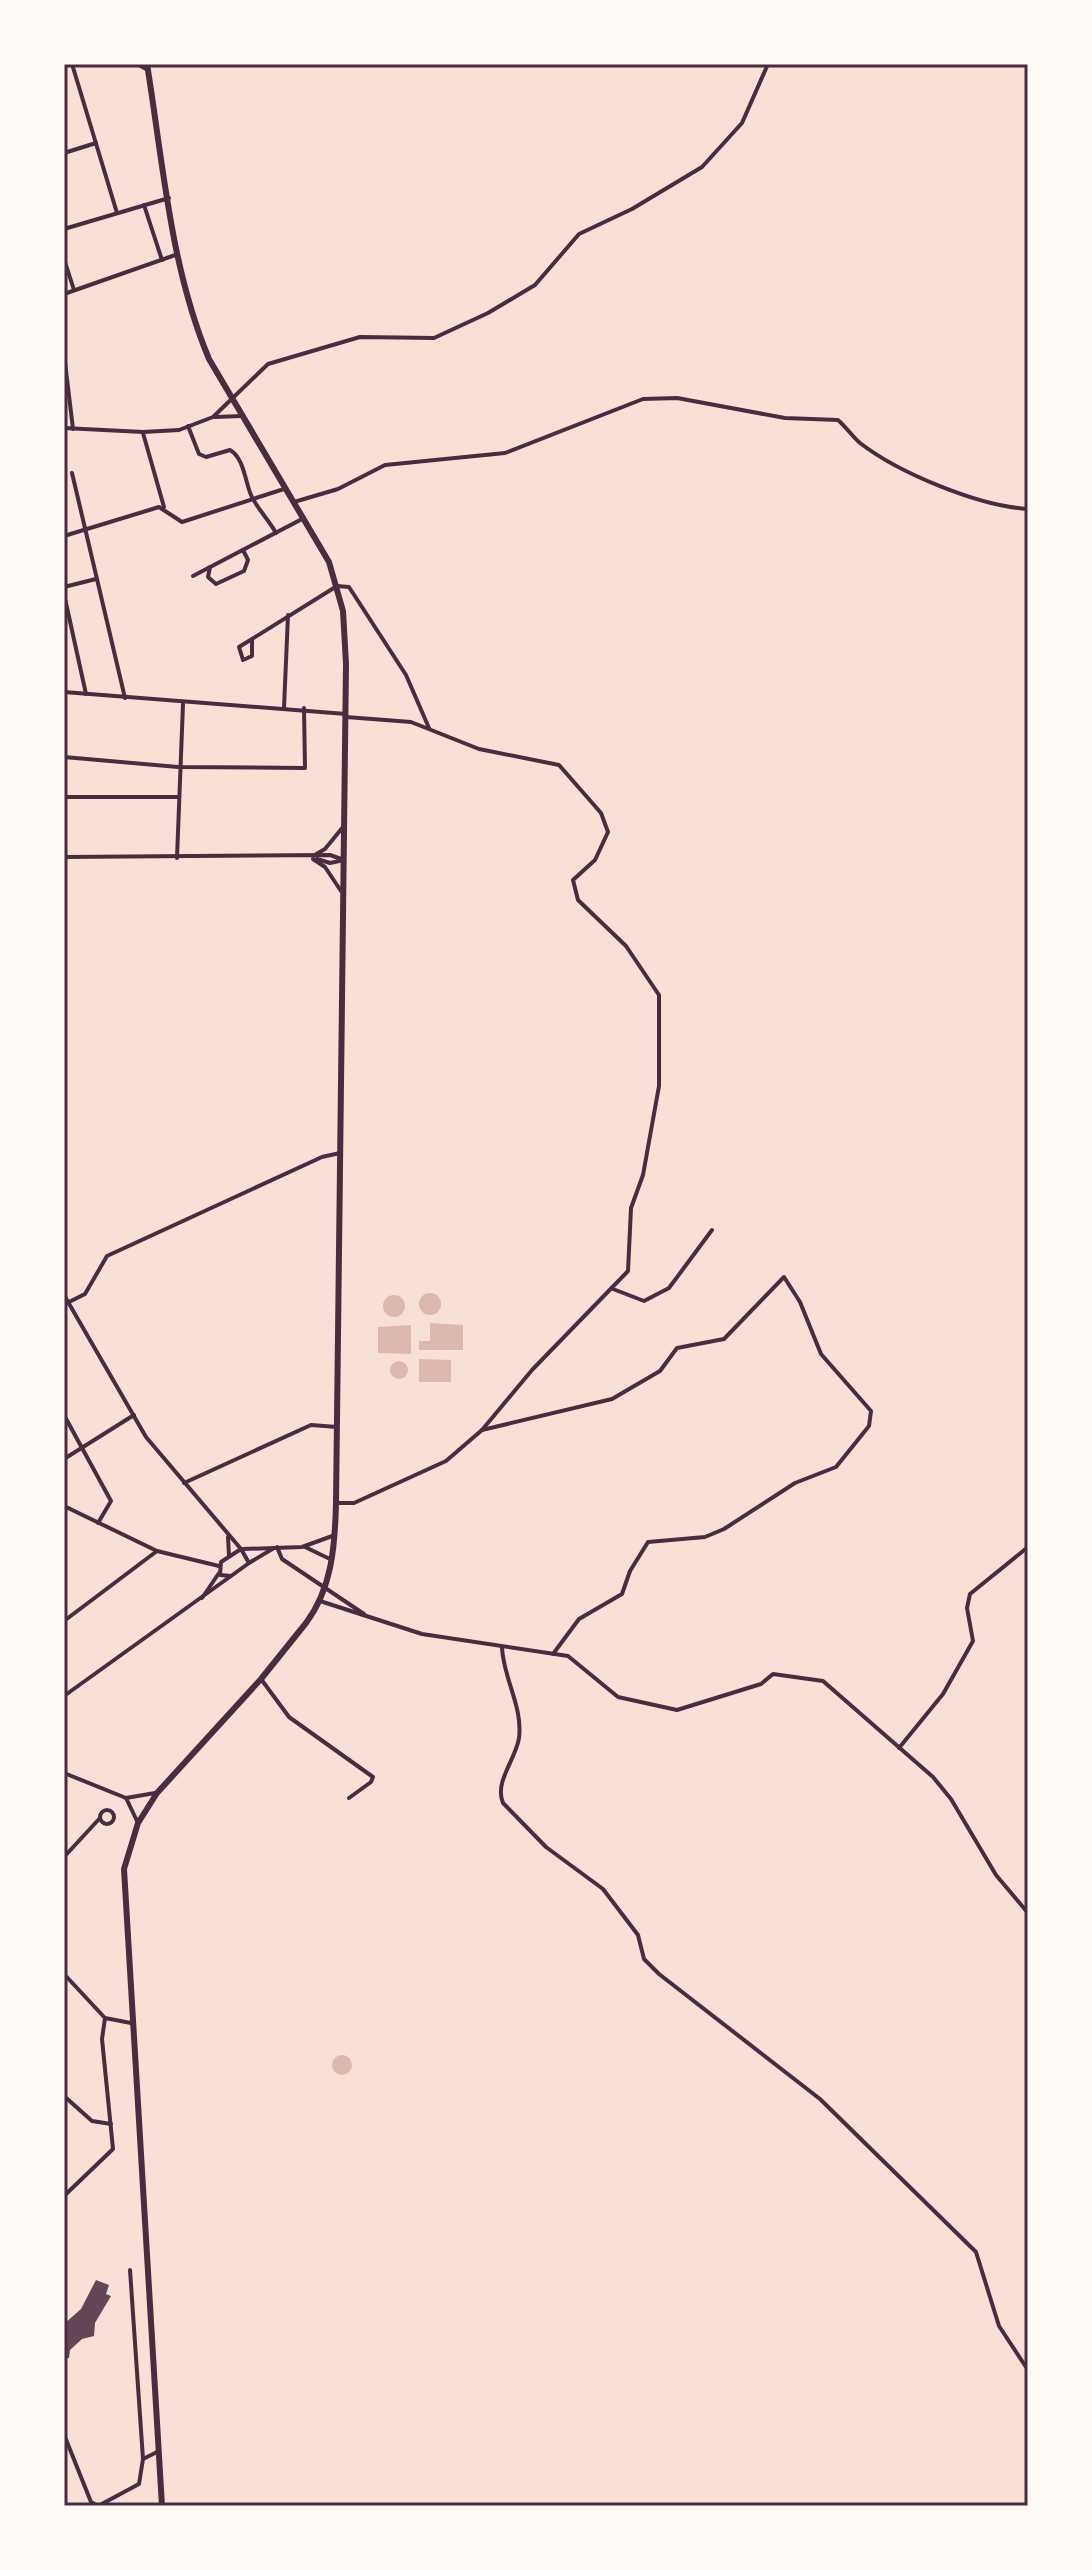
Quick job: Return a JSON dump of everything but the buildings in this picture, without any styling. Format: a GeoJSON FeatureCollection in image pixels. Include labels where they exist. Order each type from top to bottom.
{"type":"FeatureCollection","features":[{"type":"Feature","properties":{"kind":"main road"},"geometry":{"type":"LineString","coordinates":[[147,67],[178,254],[197,331],[232,399],[304,518],[337,586],[345,630],[346,715],[336,1503],[332,1560],[321,1597],[261,1679],[157,1793],[138,1823],[126,1858],[124,1881],[131,2023],[162,2506]]}},
{"type":"Feature","properties":{"kind":"street"},"geometry":{"type":"LineString","coordinates":[[72,64],[117,213]]}},
{"type":"Feature","properties":{"kind":"street"},"geometry":{"type":"LineString","coordinates":[[137,64],[147,67]]}},
{"type":"Feature","properties":{"kind":"street"},"geometry":{"type":"LineString","coordinates":[[213,417],[268,364],[360,337],[434,338],[488,313],[530,288],[579,234],[632,209],[702,167],[742,123],[768,64]]}},
{"type":"Feature","properties":{"kind":"street"},"geometry":{"type":"LineString","coordinates":[[64,153],[96,143]]}},
{"type":"Feature","properties":{"kind":"street"},"geometry":{"type":"LineString","coordinates":[[64,229],[169,198]]}},
{"type":"Feature","properties":{"kind":"street"},"geometry":{"type":"LineString","coordinates":[[144,205],[162,260]]}},
{"type":"Feature","properties":{"kind":"street"},"geometry":{"type":"LineString","coordinates":[[64,294],[178,254]]}},
{"type":"Feature","properties":{"kind":"street"},"geometry":{"type":"LineString","coordinates":[[64,259],[74,290]]}},
{"type":"Feature","properties":{"kind":"street"},"geometry":{"type":"LineString","coordinates":[[64,354],[73,429]]}},
{"type":"Feature","properties":{"kind":"street"},"geometry":{"type":"LineString","coordinates":[[294,502],[338,489],[385,465],[496,456],[631,402],[677,398],[785,418],[838,420],[866,447],[928,481],[997,506],[1028,509]]}},
{"type":"Feature","properties":{"kind":"street"},"geometry":{"type":"LineString","coordinates":[[64,428],[173,432],[213,417],[242,416]]}},
{"type":"Feature","properties":{"kind":"street"},"geometry":{"type":"LineString","coordinates":[[188,426],[199,454],[206,457],[230,450],[237,455],[253,500],[261,506],[276,533]]}},
{"type":"Feature","properties":{"kind":"street"},"geometry":{"type":"LineString","coordinates":[[143,432],[164,507],[174,520],[182,522],[286,488]]}},
{"type":"Feature","properties":{"kind":"street"},"geometry":{"type":"LineString","coordinates":[[72,473],[125,698]]}},
{"type":"Feature","properties":{"kind":"street"},"geometry":{"type":"LineString","coordinates":[[64,536],[164,507]]}},
{"type":"Feature","properties":{"kind":"street"},"geometry":{"type":"LineString","coordinates":[[193,576],[304,518]]}},
{"type":"Feature","properties":{"kind":"street"},"geometry":{"type":"LineString","coordinates":[[210,567],[208,577],[216,584],[244,571],[248,560],[243,550]]}},
{"type":"Feature","properties":{"kind":"street"},"geometry":{"type":"LineString","coordinates":[[64,587],[96,579]]}},
{"type":"Feature","properties":{"kind":"street"},"geometry":{"type":"LineString","coordinates":[[252,639],[252,656],[243,660],[239,647],[337,586],[349,587],[389,646],[429,728]]}},
{"type":"Feature","properties":{"kind":"street"},"geometry":{"type":"LineString","coordinates":[[64,594],[86,694]]}},
{"type":"Feature","properties":{"kind":"street"},"geometry":{"type":"LineString","coordinates":[[284,708],[288,615]]}},
{"type":"Feature","properties":{"kind":"street"},"geometry":{"type":"LineString","coordinates":[[64,692],[183,703],[304,708],[411,722],[479,749],[559,765],[601,813],[608,832],[595,860],[573,880],[573,890],[578,900],[626,946],[659,995],[659,1086],[643,1175],[631,1208],[628,1271],[532,1370],[482,1430],[446,1461],[354,1503],[336,1503]]}},
{"type":"Feature","properties":{"kind":"street"},"geometry":{"type":"LineString","coordinates":[[177,858],[178,767],[183,703]]}},
{"type":"Feature","properties":{"kind":"street"},"geometry":{"type":"LineString","coordinates":[[64,757],[178,767],[305,768],[304,708]]}},
{"type":"Feature","properties":{"kind":"street"},"geometry":{"type":"LineString","coordinates":[[64,797],[178,797]]}},
{"type":"Feature","properties":{"kind":"street"},"geometry":{"type":"LineString","coordinates":[[311,858],[325,849],[345,824]]}},
{"type":"Feature","properties":{"kind":"street"},"geometry":{"type":"LineString","coordinates":[[64,857],[311,858],[330,863],[344,860]]}},
{"type":"Feature","properties":{"kind":"street"},"geometry":{"type":"LineString","coordinates":[[311,858],[325,867],[344,898]]}},
{"type":"Feature","properties":{"kind":"street"},"geometry":{"type":"LineString","coordinates":[[69,1302],[85,1294],[107,1256],[322,1157],[341,1153]]}},
{"type":"Feature","properties":{"kind":"street"},"geometry":{"type":"LineString","coordinates":[[613,1289],[644,1301],[659,1296],[712,1230]]}},
{"type":"Feature","properties":{"kind":"street"},"geometry":{"type":"LineString","coordinates":[[482,1430],[612,1399],[660,1371],[677,1348],[724,1339],[784,1277],[800,1302],[821,1354],[871,1411],[869,1426],[836,1467],[808,1476],[724,1529],[705,1537],[648,1542],[630,1571],[622,1594],[579,1619],[553,1654]]}},
{"type":"Feature","properties":{"kind":"street"},"geometry":{"type":"LineString","coordinates":[[64,1295],[146,1437],[242,1549],[249,1563]]}},
{"type":"Feature","properties":{"kind":"street"},"geometry":{"type":"LineString","coordinates":[[64,1415],[111,1501],[98,1523]]}},
{"type":"Feature","properties":{"kind":"street"},"geometry":{"type":"LineString","coordinates":[[64,1459],[134,1415]]}},
{"type":"Feature","properties":{"kind":"street"},"geometry":{"type":"LineString","coordinates":[[184,1483],[311,1425],[337,1427]]}},
{"type":"Feature","properties":{"kind":"street"},"geometry":{"type":"LineString","coordinates":[[64,1506],[157,1551],[218,1570],[224,1577],[231,1576]]}},
{"type":"Feature","properties":{"kind":"street"},"geometry":{"type":"LineString","coordinates":[[226,1531],[229,1556]]}},
{"type":"Feature","properties":{"kind":"street"},"geometry":{"type":"LineString","coordinates":[[198,1603],[229,1556],[242,1549],[302,1547],[335,1535]]}},
{"type":"Feature","properties":{"kind":"street"},"geometry":{"type":"LineString","coordinates":[[64,1696],[198,1603],[249,1563],[277,1547]]}},
{"type":"Feature","properties":{"kind":"street"},"geometry":{"type":"LineString","coordinates":[[277,1547],[282,1559],[364,1614]]}},
{"type":"Feature","properties":{"kind":"street"},"geometry":{"type":"LineString","coordinates":[[302,1547],[332,1560]]}},
{"type":"Feature","properties":{"kind":"street"},"geometry":{"type":"LineString","coordinates":[[898,1748],[943,1694],[973,1641],[967,1608],[970,1594],[1028,1547]]}},
{"type":"Feature","properties":{"kind":"street"},"geometry":{"type":"LineString","coordinates":[[64,1621],[157,1551]]}},
{"type":"Feature","properties":{"kind":"street"},"geometry":{"type":"LineString","coordinates":[[321,1597],[341,1610],[364,1614],[422,1634],[568,1656],[618,1697],[677,1710],[761,1684],[773,1674],[823,1681],[933,1777],[951,1799],[996,1875],[1028,1913]]}},
{"type":"Feature","properties":{"kind":"street"},"geometry":{"type":"LineString","coordinates":[[502,1647],[519,1726],[517,1746],[500,1794],[503,1803],[546,1847],[603,1889],[638,1935],[644,1959],[659,1974],[820,2099],[976,2252],[999,2326],[1028,2370]]}},
{"type":"Feature","properties":{"kind":"street"},"geometry":{"type":"LineString","coordinates":[[261,1679],[289,1717],[373,1777],[371,1782],[349,1798]]}},
{"type":"Feature","properties":{"kind":"street"},"geometry":{"type":"LineString","coordinates":[[64,1773],[126,1798],[157,1793]]}},
{"type":"Feature","properties":{"kind":"street"},"geometry":{"type":"LineString","coordinates":[[126,1798],[138,1823]]}},
{"type":"Feature","properties":{"kind":"street"},"geometry":{"type":"LineString","coordinates":[[64,1857],[100,1818]]}},
{"type":"Feature","properties":{"kind":"street"},"geometry":{"type":"LineString","coordinates":[[64,1974],[105,2018],[131,2023]]}},
{"type":"Feature","properties":{"kind":"street"},"geometry":{"type":"LineString","coordinates":[[65,2197],[110,2155],[111,2124],[102,2039],[105,2018]]}},
{"type":"Feature","properties":{"kind":"street"},"geometry":{"type":"LineString","coordinates":[[64,2096],[92,2121],[111,2124]]}},
{"type":"Feature","properties":{"kind":"street"},"geometry":{"type":"LineString","coordinates":[[65,2437],[91,2502],[98,2506],[139,2484],[143,2459],[130,2270]]}},
{"type":"Feature","properties":{"kind":"street"},"geometry":{"type":"LineString","coordinates":[[143,2459],[157,2452]]}},
{"type":"Feature","properties":{"kind":"shaded area"},"geometry":{"type":"Polygon","coordinates":[[[430,1293],[438,1296],[441,1304],[438,1312],[430,1315],[422,1312],[419,1304],[422,1296],[430,1293]]]}},
{"type":"Feature","properties":{"kind":"shaded area"},"geometry":{"type":"Polygon","coordinates":[[[390,1295],[398,1295],[405,1306],[398,1317],[390,1317],[383,1310],[383,1302],[390,1295]]]}},
{"type":"Feature","properties":{"kind":"shaded area"},"geometry":{"type":"Polygon","coordinates":[[[430,1323],[463,1325],[463,1350],[419,1350],[419,1341],[430,1341],[430,1323]]]}},
{"type":"Feature","properties":{"kind":"shaded area"},"geometry":{"type":"Polygon","coordinates":[[[411,1325],[411,1354],[378,1353],[378,1327],[411,1325]]]}},
{"type":"Feature","properties":{"kind":"shaded area"},"geometry":{"type":"Polygon","coordinates":[[[419,1359],[451,1360],[451,1382],[419,1382],[419,1359]]]}},
{"type":"Feature","properties":{"kind":"shaded area"},"geometry":{"type":"Polygon","coordinates":[[[399,1361],[408,1370],[399,1379],[390,1370],[399,1361]]]}},
{"type":"Feature","properties":{"kind":"shaded area"},"geometry":{"type":"Polygon","coordinates":[[[342,2055],[349,2058],[352,2065],[349,2072],[342,2075],[335,2072],[332,2065],[335,2058],[342,2055]]]}}]}
